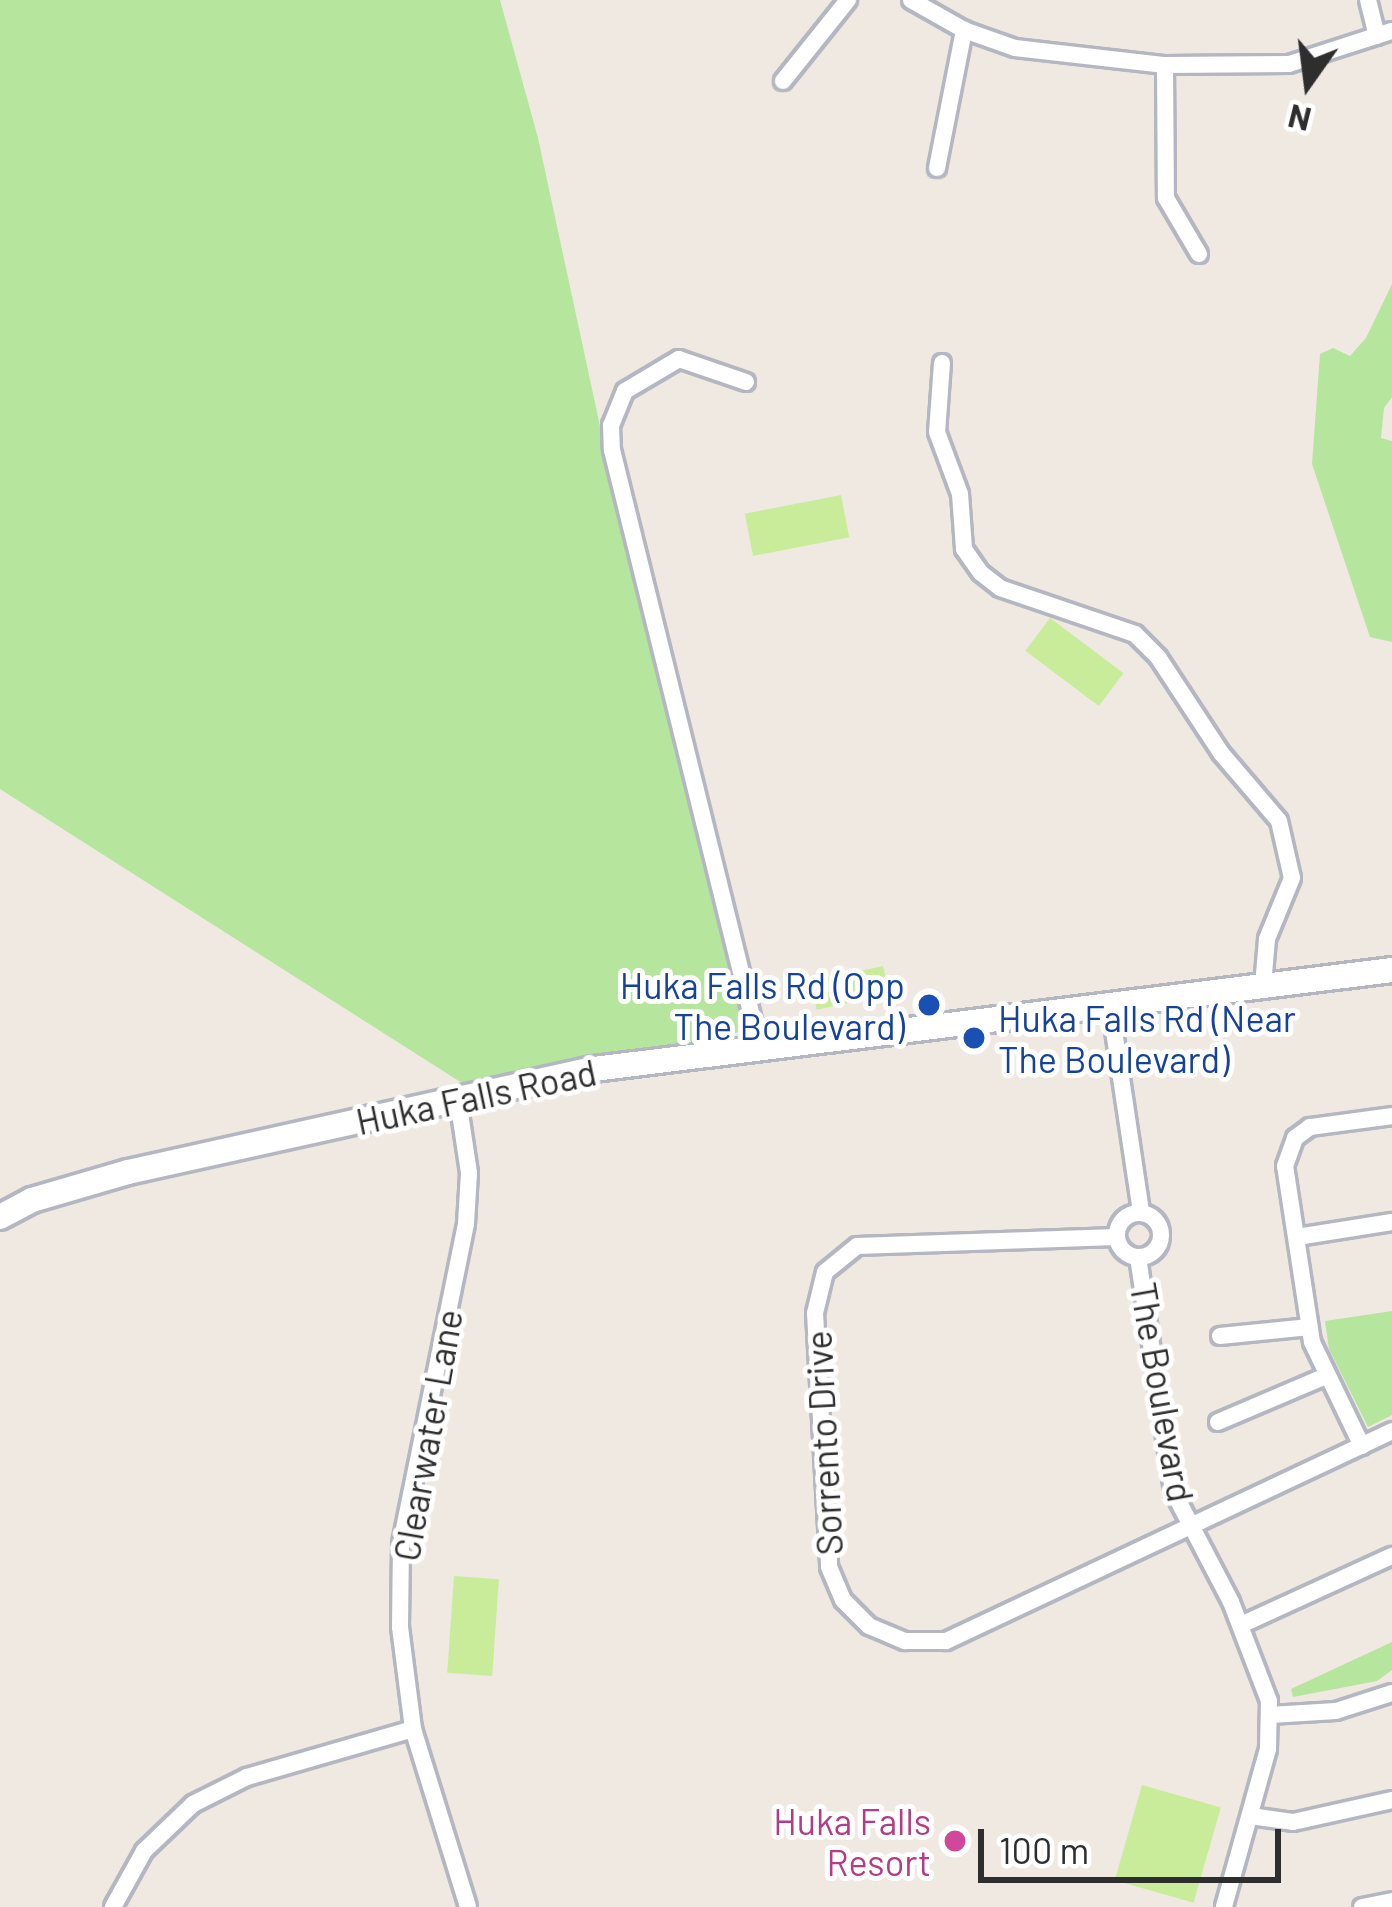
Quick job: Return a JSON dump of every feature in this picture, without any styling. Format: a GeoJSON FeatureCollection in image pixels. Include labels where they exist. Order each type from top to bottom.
{"type":"FeatureCollection","features":[{"type":"Feature","properties":{"kind":"street"},"geometry":{"type":"LineString","coordinates":[[783,81],[848,0]]}},
{"type":"Feature","properties":{"kind":"street"},"geometry":{"type":"LineString","coordinates":[[911,0],[964,30],[1067,57],[1165,65],[1289,64],[1384,34],[1368,0]]}},
{"type":"Feature","properties":{"kind":"street"},"geometry":{"type":"LineString","coordinates":[[937,168],[964,30]]}},
{"type":"Feature","properties":{"kind":"street"},"geometry":{"type":"LineString","coordinates":[[1165,65],[1166,198],[1199,254]]}},
{"type":"Feature","properties":{"kind":"street"},"geometry":{"type":"LineString","coordinates":[[746,382],[679,358],[625,391],[610,425],[611,451],[760,1049]]}},
{"type":"Feature","properties":{"kind":"street"},"geometry":{"type":"LineString","coordinates":[[942,363],[937,432],[959,494],[964,549],[980,573],[1000,589],[1135,634],[1158,657],[1221,753],[1279,821],[1292,878],[1267,939],[1263,986]]}},
{"type":"Feature","properties":{"kind":"street","name":"Huka Falls Road"},"geometry":{"type":"LineString","coordinates":[[0,1217],[32,1200],[128,1172],[594,1069],[1392,970]]}},
{"type":"Feature","properties":{"kind":"street","name":"The Boulevard"},"geometry":{"type":"LineString","coordinates":[[1110,1004],[1142,1212]]}},
{"type":"Feature","properties":{"kind":"street","name":"Clearwater Lane"},"geometry":{"type":"LineString","coordinates":[[458,1100],[469,1173],[466,1224],[401,1544],[400,1628],[413,1729],[468,1907]]}},
{"type":"Feature","properties":{"kind":"street"},"geometry":{"type":"LineString","coordinates":[[1362,1446],[1326,1376],[1310,1327],[1285,1166],[1295,1138],[1310,1127],[1392,1116]]}},
{"type":"Feature","properties":{"kind":"street","name":"The Boulevard"},"geometry":{"type":"LineString","coordinates":[[1142,1212],[1155,1219],[1162,1233],[1158,1247],[1138,1257],[1124,1251],[1116,1238],[1120,1222],[1142,1212]]}},
{"type":"Feature","properties":{"kind":"street"},"geometry":{"type":"LineString","coordinates":[[1297,1237],[1392,1222]]}},
{"type":"Feature","properties":{"kind":"street","name":"Sorrento Drive"},"geometry":{"type":"LineString","coordinates":[[1116,1238],[857,1246],[825,1272],[815,1313],[829,1567],[843,1600],[869,1626],[905,1641],[946,1641],[1392,1431]]}},
{"type":"Feature","properties":{"kind":"street","name":"The Boulevard"},"geometry":{"type":"LineString","coordinates":[[1138,1257],[1173,1491],[1241,1625],[1264,1683],[1270,1715]]}},
{"type":"Feature","properties":{"kind":"street"},"geometry":{"type":"LineString","coordinates":[[1220,1336],[1310,1327]]}},
{"type":"Feature","properties":{"kind":"street"},"geometry":{"type":"LineString","coordinates":[[1218,1422],[1326,1376]]}},
{"type":"Feature","properties":{"kind":"street"},"geometry":{"type":"LineString","coordinates":[[1241,1625],[1392,1556]]}},
{"type":"Feature","properties":{"kind":"street"},"geometry":{"type":"LineString","coordinates":[[1224,1907],[1268,1749],[1270,1715],[1336,1711],[1392,1693]]}},
{"type":"Feature","properties":{"kind":"street"},"geometry":{"type":"LineString","coordinates":[[112,1907],[144,1851],[193,1804],[248,1777],[413,1729]]}},
{"type":"Feature","properties":{"kind":"street"},"geometry":{"type":"LineString","coordinates":[[1250,1816],[1293,1822],[1392,1800]]}},
{"type":"Feature","properties":{"kind":"street"},"geometry":{"type":"LineString","coordinates":[[1362,1907],[1392,1901]]}},
{"type":"Feature","properties":{"kind":"green space"},"geometry":{"type":"Polygon","coordinates":[[[0,0],[500,0],[538,138],[626,547],[745,1031],[462,1083],[0,789],[0,0]]]}},
{"type":"Feature","properties":{"kind":"green space"},"geometry":{"type":"Polygon","coordinates":[[[1392,284],[1392,397],[1384,408],[1381,438],[1392,441],[1392,642],[1370,637],[1312,464],[1320,354],[1333,348],[1350,356],[1366,338],[1392,284]]]}},
{"type":"Feature","properties":{"kind":"green space"},"geometry":{"type":"Polygon","coordinates":[[[841,495],[849,537],[753,556],[745,514],[841,495]]]}},
{"type":"Feature","properties":{"kind":"green space"},"geometry":{"type":"Polygon","coordinates":[[[1050,618],[1123,673],[1099,706],[1025,651],[1050,618]]]}},
{"type":"Feature","properties":{"kind":"green space"},"geometry":{"type":"Polygon","coordinates":[[[883,966],[889,994],[817,1010],[811,981],[883,966]]]}},
{"type":"Feature","properties":{"kind":"green space"},"geometry":{"type":"Polygon","coordinates":[[[1392,1311],[1392,1415],[1368,1427],[1329,1349],[1325,1321],[1392,1311]]]}},
{"type":"Feature","properties":{"kind":"green space"},"geometry":{"type":"Polygon","coordinates":[[[454,1576],[499,1579],[492,1676],[447,1673],[454,1576]]]}},
{"type":"Feature","properties":{"kind":"green space"},"geometry":{"type":"Polygon","coordinates":[[[1392,1642],[1392,1670],[1377,1681],[1293,1697],[1291,1689],[1392,1642]]]}},
{"type":"Feature","properties":{"kind":"green space"},"geometry":{"type":"Polygon","coordinates":[[[1142,1785],[1221,1808],[1194,1903],[1115,1880],[1142,1785]]]}},
{"type":"Feature","properties":{"kind":"place","name":"Huka Falls Rd (Opp The Boulevard)"},"geometry":{"type":"Point","coordinates":[929,1005]}},
{"type":"Feature","properties":{"kind":"place","name":"Huka Falls Rd (Near The Boulevard)"},"geometry":{"type":"Point","coordinates":[974,1038]}},
{"type":"Feature","properties":{"kind":"place","name":"Huka Falls Resort"},"geometry":{"type":"Point","coordinates":[955,1841]}}]}
